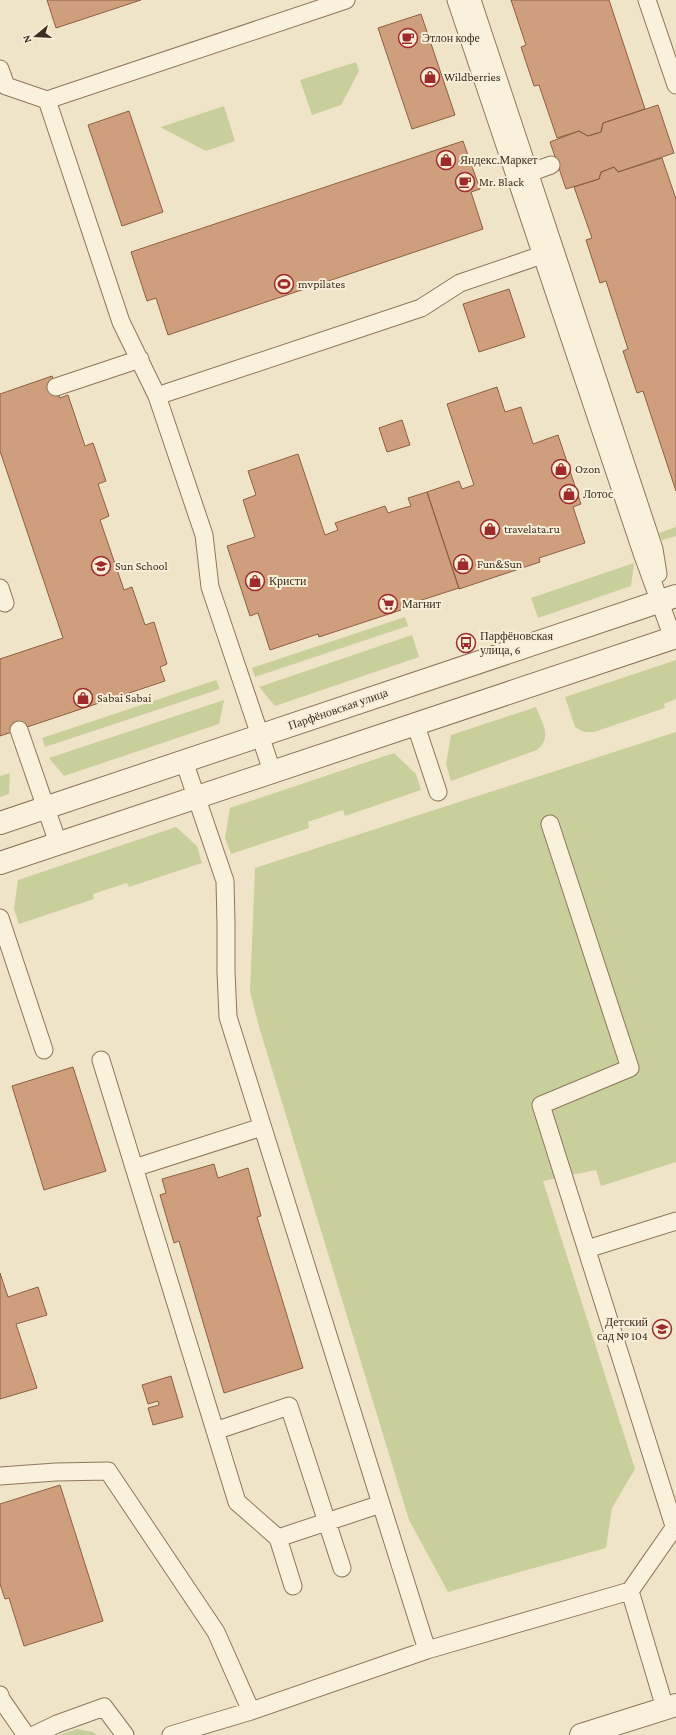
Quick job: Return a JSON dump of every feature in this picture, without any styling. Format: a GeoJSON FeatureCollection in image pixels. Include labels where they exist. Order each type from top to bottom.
{"type":"FeatureCollection","features":[{"type":"Feature","properties":{"kind":"street","name":"Парфёновская улица"},"geometry":{"type":"LineString","coordinates":[[0,823],[668,599]]}},
{"type":"Feature","properties":{"kind":"street"},"geometry":{"type":"LineString","coordinates":[[0,863],[674,637]]}},
{"type":"Feature","properties":{"kind":"street"},"geometry":{"type":"LineString","coordinates":[[581,1735],[671,1706]]}},
{"type":"Feature","properties":{"kind":"lane"},"geometry":{"type":"LineString","coordinates":[[0,69],[6,86],[47,100],[346,0]]}},
{"type":"Feature","properties":{"kind":"lane"},"geometry":{"type":"LineString","coordinates":[[456,0],[642,553],[668,599]]}},
{"type":"Feature","properties":{"kind":"lane"},"geometry":{"type":"LineString","coordinates":[[472,0],[654,549],[668,599],[674,637]]}},
{"type":"Feature","properties":{"kind":"lane"},"geometry":{"type":"LineString","coordinates":[[647,0],[676,85]]}},
{"type":"Feature","properties":{"kind":"lane"},"geometry":{"type":"LineString","coordinates":[[47,100],[121,322],[157,396],[204,535],[210,587],[272,771]]}},
{"type":"Feature","properties":{"kind":"lane"},"geometry":{"type":"LineString","coordinates":[[529,173],[552,165]]}},
{"type":"Feature","properties":{"kind":"lane"},"geometry":{"type":"LineString","coordinates":[[157,396],[421,308],[460,282],[542,255]]}},
{"type":"Feature","properties":{"kind":"lane"},"geometry":{"type":"LineString","coordinates":[[56,387],[140,359]]}},
{"type":"Feature","properties":{"kind":"lane"},"geometry":{"type":"LineString","coordinates":[[415,723],[438,792]]}},
{"type":"Feature","properties":{"kind":"lane"},"geometry":{"type":"LineString","coordinates":[[20,730],[58,844]]}},
{"type":"Feature","properties":{"kind":"lane"},"geometry":{"type":"LineString","coordinates":[[184,761],[224,881],[228,1017],[427,1650]]}},
{"type":"Feature","properties":{"kind":"lane"},"geometry":{"type":"LineString","coordinates":[[171,1735],[251,1711],[427,1650],[630,1591],[675,1526],[541,1105],[630,1068],[550,824]]}},
{"type":"Feature","properties":{"kind":"lane"},"geometry":{"type":"LineString","coordinates":[[0,918],[44,1050]]}},
{"type":"Feature","properties":{"kind":"lane"},"geometry":{"type":"LineString","coordinates":[[101,1060],[238,1502],[278,1538],[294,1586]]}},
{"type":"Feature","properties":{"kind":"lane"},"geometry":{"type":"LineString","coordinates":[[134,1168],[262,1127]]}},
{"type":"Feature","properties":{"kind":"lane"},"geometry":{"type":"LineString","coordinates":[[587,1249],[676,1221]]}},
{"type":"Feature","properties":{"kind":"lane"},"geometry":{"type":"LineString","coordinates":[[215,1430],[289,1406],[342,1568]]}},
{"type":"Feature","properties":{"kind":"lane"},"geometry":{"type":"LineString","coordinates":[[0,1476],[56,1472],[108,1472],[216,1632],[251,1711]]}},
{"type":"Feature","properties":{"kind":"lane"},"geometry":{"type":"LineString","coordinates":[[278,1538],[381,1504]]}},
{"type":"Feature","properties":{"kind":"lane"},"geometry":{"type":"LineString","coordinates":[[630,1591],[671,1706]]}},
{"type":"Feature","properties":{"kind":"lane"},"geometry":{"type":"LineString","coordinates":[[0,1698],[26,1735]]}},
{"type":"Feature","properties":{"kind":"lane"},"geometry":{"type":"LineString","coordinates":[[34,1735],[57,1724],[104,1707],[125,1735]]}},
{"type":"Feature","properties":{"kind":"green space"},"geometry":{"type":"Polygon","coordinates":[[[356,62],[359,71],[341,105],[312,115],[300,80],[356,62]]]}},
{"type":"Feature","properties":{"kind":"green space"},"geometry":{"type":"Polygon","coordinates":[[[224,106],[235,141],[206,151],[161,127],[224,106]]]}},
{"type":"Feature","properties":{"kind":"green space"},"geometry":{"type":"Polygon","coordinates":[[[676,527],[676,536],[662,540],[659,533],[676,527]]]}},
{"type":"Feature","properties":{"kind":"green space"},"geometry":{"type":"Polygon","coordinates":[[[634,563],[631,586],[538,618],[531,598],[634,563]]]}},
{"type":"Feature","properties":{"kind":"green space"},"geometry":{"type":"Polygon","coordinates":[[[405,617],[408,626],[255,677],[252,668],[405,617]]]}},
{"type":"Feature","properties":{"kind":"green space"},"geometry":{"type":"Polygon","coordinates":[[[412,635],[419,657],[275,706],[259,687],[412,635]]]}},
{"type":"Feature","properties":{"kind":"green space"},"geometry":{"type":"Polygon","coordinates":[[[676,660],[676,699],[664,704],[665,708],[594,732],[584,732],[575,727],[565,697],[676,660]]]}},
{"type":"Feature","properties":{"kind":"green space"},"geometry":{"type":"Polygon","coordinates":[[[216,680],[220,689],[45,747],[42,738],[216,680]]]}},
{"type":"Feature","properties":{"kind":"green space"},"geometry":{"type":"Polygon","coordinates":[[[224,700],[219,724],[64,776],[49,758],[224,700]]]}},
{"type":"Feature","properties":{"kind":"green space"},"geometry":{"type":"Polygon","coordinates":[[[536,707],[545,730],[542,745],[537,750],[451,781],[446,764],[451,735],[536,707]]]}},
{"type":"Feature","properties":{"kind":"green space"},"geometry":{"type":"Polygon","coordinates":[[[676,732],[676,1162],[601,1186],[596,1170],[543,1181],[635,1469],[612,1508],[606,1548],[448,1592],[409,1520],[260,1030],[250,992],[255,868],[676,732]]]}},
{"type":"Feature","properties":{"kind":"green space"},"geometry":{"type":"Polygon","coordinates":[[[394,753],[416,774],[421,790],[345,816],[343,810],[308,822],[309,828],[231,854],[225,838],[230,808],[394,753]]]}},
{"type":"Feature","properties":{"kind":"green space"},"geometry":{"type":"Polygon","coordinates":[[[10,773],[9,794],[0,797],[0,776],[10,773]]]}},
{"type":"Feature","properties":{"kind":"green space"},"geometry":{"type":"Polygon","coordinates":[[[176,827],[197,846],[202,863],[129,887],[127,883],[93,894],[94,899],[19,924],[14,909],[18,880],[176,827]]]}},
{"type":"Feature","properties":{"kind":"green space"},"geometry":{"type":"Polygon","coordinates":[[[77,1729],[93,1732],[97,1735],[59,1735],[77,1729]]]}},
{"type":"Feature","properties":{"kind":"building"},"geometry":{"type":"Polygon","coordinates":[[[47,0],[141,0],[56,28],[47,0]]]}},
{"type":"Feature","properties":{"kind":"building"},"geometry":{"type":"Polygon","coordinates":[[[511,0],[609,0],[645,109],[603,123],[601,132],[588,136],[579,131],[557,138],[539,85],[534,86],[521,47],[526,45],[511,0]]]}},
{"type":"Feature","properties":{"kind":"building"},"geometry":{"type":"Polygon","coordinates":[[[421,14],[455,115],[412,129],[378,28],[421,14]]]}},
{"type":"Feature","properties":{"kind":"building"},"geometry":{"type":"Polygon","coordinates":[[[658,105],[674,153],[618,172],[614,167],[601,172],[599,179],[566,189],[550,142],[579,131],[588,136],[601,132],[603,123],[658,105]]]}},
{"type":"Feature","properties":{"kind":"building"},"geometry":{"type":"Polygon","coordinates":[[[129,111],[163,212],[122,226],[88,125],[129,111]]]}},
{"type":"Feature","properties":{"kind":"building"},"geometry":{"type":"Polygon","coordinates":[[[463,141],[480,189],[471,192],[483,229],[168,335],[156,298],[147,301],[131,252],[463,141]]]}},
{"type":"Feature","properties":{"kind":"building"},"geometry":{"type":"Polygon","coordinates":[[[662,158],[676,199],[676,491],[643,391],[637,393],[623,351],[628,349],[606,281],[600,283],[586,240],[592,238],[574,187],[599,179],[601,172],[614,167],[618,172],[662,158]]]}},
{"type":"Feature","properties":{"kind":"building"},"geometry":{"type":"Polygon","coordinates":[[[509,289],[525,337],[479,352],[463,304],[509,289]]]}},
{"type":"Feature","properties":{"kind":"building"},"geometry":{"type":"Polygon","coordinates":[[[52,376],[60,398],[68,395],[85,446],[93,443],[106,481],[98,484],[109,516],[100,520],[124,590],[132,587],[145,625],[154,622],[167,664],[160,667],[165,681],[0,736],[0,659],[63,638],[0,451],[0,394],[52,376]]]}},
{"type":"Feature","properties":{"kind":"building"},"geometry":{"type":"Polygon","coordinates":[[[497,387],[505,412],[521,407],[533,444],[558,435],[581,504],[573,507],[585,543],[539,558],[540,562],[459,589],[427,492],[459,481],[462,489],[474,485],[447,404],[497,387]]]}},
{"type":"Feature","properties":{"kind":"building"},"geometry":{"type":"Polygon","coordinates":[[[402,420],[410,445],[387,452],[379,428],[402,420]]]}},
{"type":"Feature","properties":{"kind":"building"},"geometry":{"type":"Polygon","coordinates":[[[298,454],[325,535],[338,530],[335,523],[385,506],[388,513],[411,506],[408,498],[427,492],[459,588],[400,607],[401,610],[319,637],[318,634],[270,650],[258,613],[250,616],[227,546],[255,537],[243,500],[256,495],[248,471],[298,454]]]}},
{"type":"Feature","properties":{"kind":"building"},"geometry":{"type":"Polygon","coordinates":[[[73,1067],[106,1171],[44,1190],[12,1086],[73,1067]]]}},
{"type":"Feature","properties":{"kind":"building"},"geometry":{"type":"Polygon","coordinates":[[[214,1164],[218,1178],[248,1168],[261,1216],[257,1217],[303,1368],[224,1393],[179,1241],[174,1243],[160,1195],[166,1193],[162,1179],[214,1164]]]}},
{"type":"Feature","properties":{"kind":"building"},"geometry":{"type":"Polygon","coordinates":[[[0,1273],[8,1297],[38,1287],[47,1315],[16,1324],[37,1388],[0,1399],[0,1273]]]}},
{"type":"Feature","properties":{"kind":"building"},"geometry":{"type":"Polygon","coordinates":[[[171,1376],[183,1417],[153,1425],[148,1408],[159,1405],[158,1401],[148,1404],[142,1385],[171,1376]]]}},
{"type":"Feature","properties":{"kind":"building"},"geometry":{"type":"Polygon","coordinates":[[[60,1485],[103,1621],[24,1646],[9,1598],[5,1599],[0,1584],[0,1504],[60,1485]]]}},
{"type":"Feature","properties":{"kind":"place","name":"Этлон кофе"},"geometry":{"type":"Point","coordinates":[408,38]}},
{"type":"Feature","properties":{"kind":"place","name":"Wildberries"},"geometry":{"type":"Point","coordinates":[430,77]}},
{"type":"Feature","properties":{"kind":"place","name":"Яндекс.Маркет"},"geometry":{"type":"Point","coordinates":[446,160]}},
{"type":"Feature","properties":{"kind":"place","name":"Mr. Black"},"geometry":{"type":"Point","coordinates":[465,182]}},
{"type":"Feature","properties":{"kind":"place","name":"mvpilates"},"geometry":{"type":"Point","coordinates":[284,284]}},
{"type":"Feature","properties":{"kind":"place","name":"Ozon"},"geometry":{"type":"Point","coordinates":[561,469]}},
{"type":"Feature","properties":{"kind":"place","name":"Лотос"},"geometry":{"type":"Point","coordinates":[569,494]}},
{"type":"Feature","properties":{"kind":"place","name":"travelata.ru"},"geometry":{"type":"Point","coordinates":[490,529]}},
{"type":"Feature","properties":{"kind":"place","name":"Fun&Sun"},"geometry":{"type":"Point","coordinates":[463,564]}},
{"type":"Feature","properties":{"kind":"place","name":"Sun School"},"geometry":{"type":"Point","coordinates":[101,566]}},
{"type":"Feature","properties":{"kind":"place","name":"Кристи"},"geometry":{"type":"Point","coordinates":[255,581]}},
{"type":"Feature","properties":{"kind":"place","name":"Магнит"},"geometry":{"type":"Point","coordinates":[388,604]}},
{"type":"Feature","properties":{"kind":"place","name":"Парфёновская улица, 6"},"geometry":{"type":"Point","coordinates":[466,643]}},
{"type":"Feature","properties":{"kind":"place","name":"Sabai Sabai"},"geometry":{"type":"Point","coordinates":[83,698]}},
{"type":"Feature","properties":{"kind":"place","name":"Детский сад № 104"},"geometry":{"type":"Point","coordinates":[662,1329]}}]}
